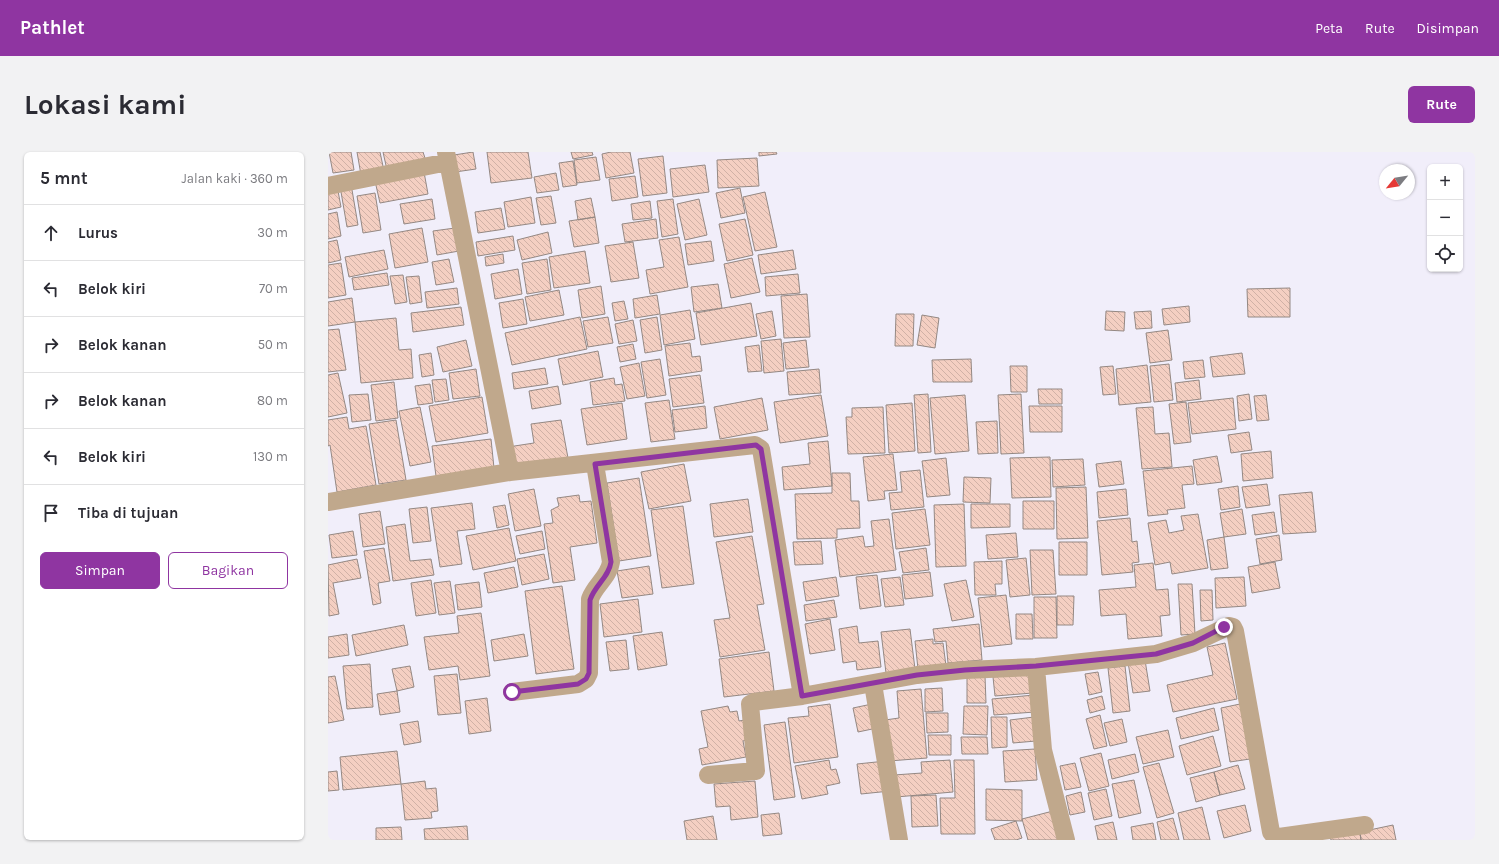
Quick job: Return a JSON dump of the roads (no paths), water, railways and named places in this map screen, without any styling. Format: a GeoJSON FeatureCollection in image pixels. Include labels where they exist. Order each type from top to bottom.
{"type":"FeatureCollection","features":[{"type":"Feature","properties":{"kind":"street"},"geometry":{"type":"LineString","coordinates":[[328,186],[447,157],[510,472]]}},
{"type":"Feature","properties":{"kind":"street"},"geometry":{"type":"LineString","coordinates":[[328,502],[510,472],[595,464],[756,445],[759,446],[761,449],[802,696]]}},
{"type":"Feature","properties":{"kind":"street"},"geometry":{"type":"LineString","coordinates":[[512,692],[578,684],[586,679],[589,673],[590,600],[593,590],[610,570],[611,562],[595,464]]}},
{"type":"Feature","properties":{"kind":"street"},"geometry":{"type":"LineString","coordinates":[[708,775],[756,771],[750,704],[754,702],[802,696],[917,675],[965,670],[1036,666],[1156,654],[1193,643],[1224,627],[1233,627],[1236,631],[1271,832],[1274,836],[1279,837],[1365,825]]}},
{"type":"Feature","properties":{"kind":"street"},"geometry":{"type":"LineString","coordinates":[[1036,666],[1043,750],[1066,840]]}},
{"type":"Feature","properties":{"kind":"street"},"geometry":{"type":"LineString","coordinates":[[873,684],[899,840]]}}]}
